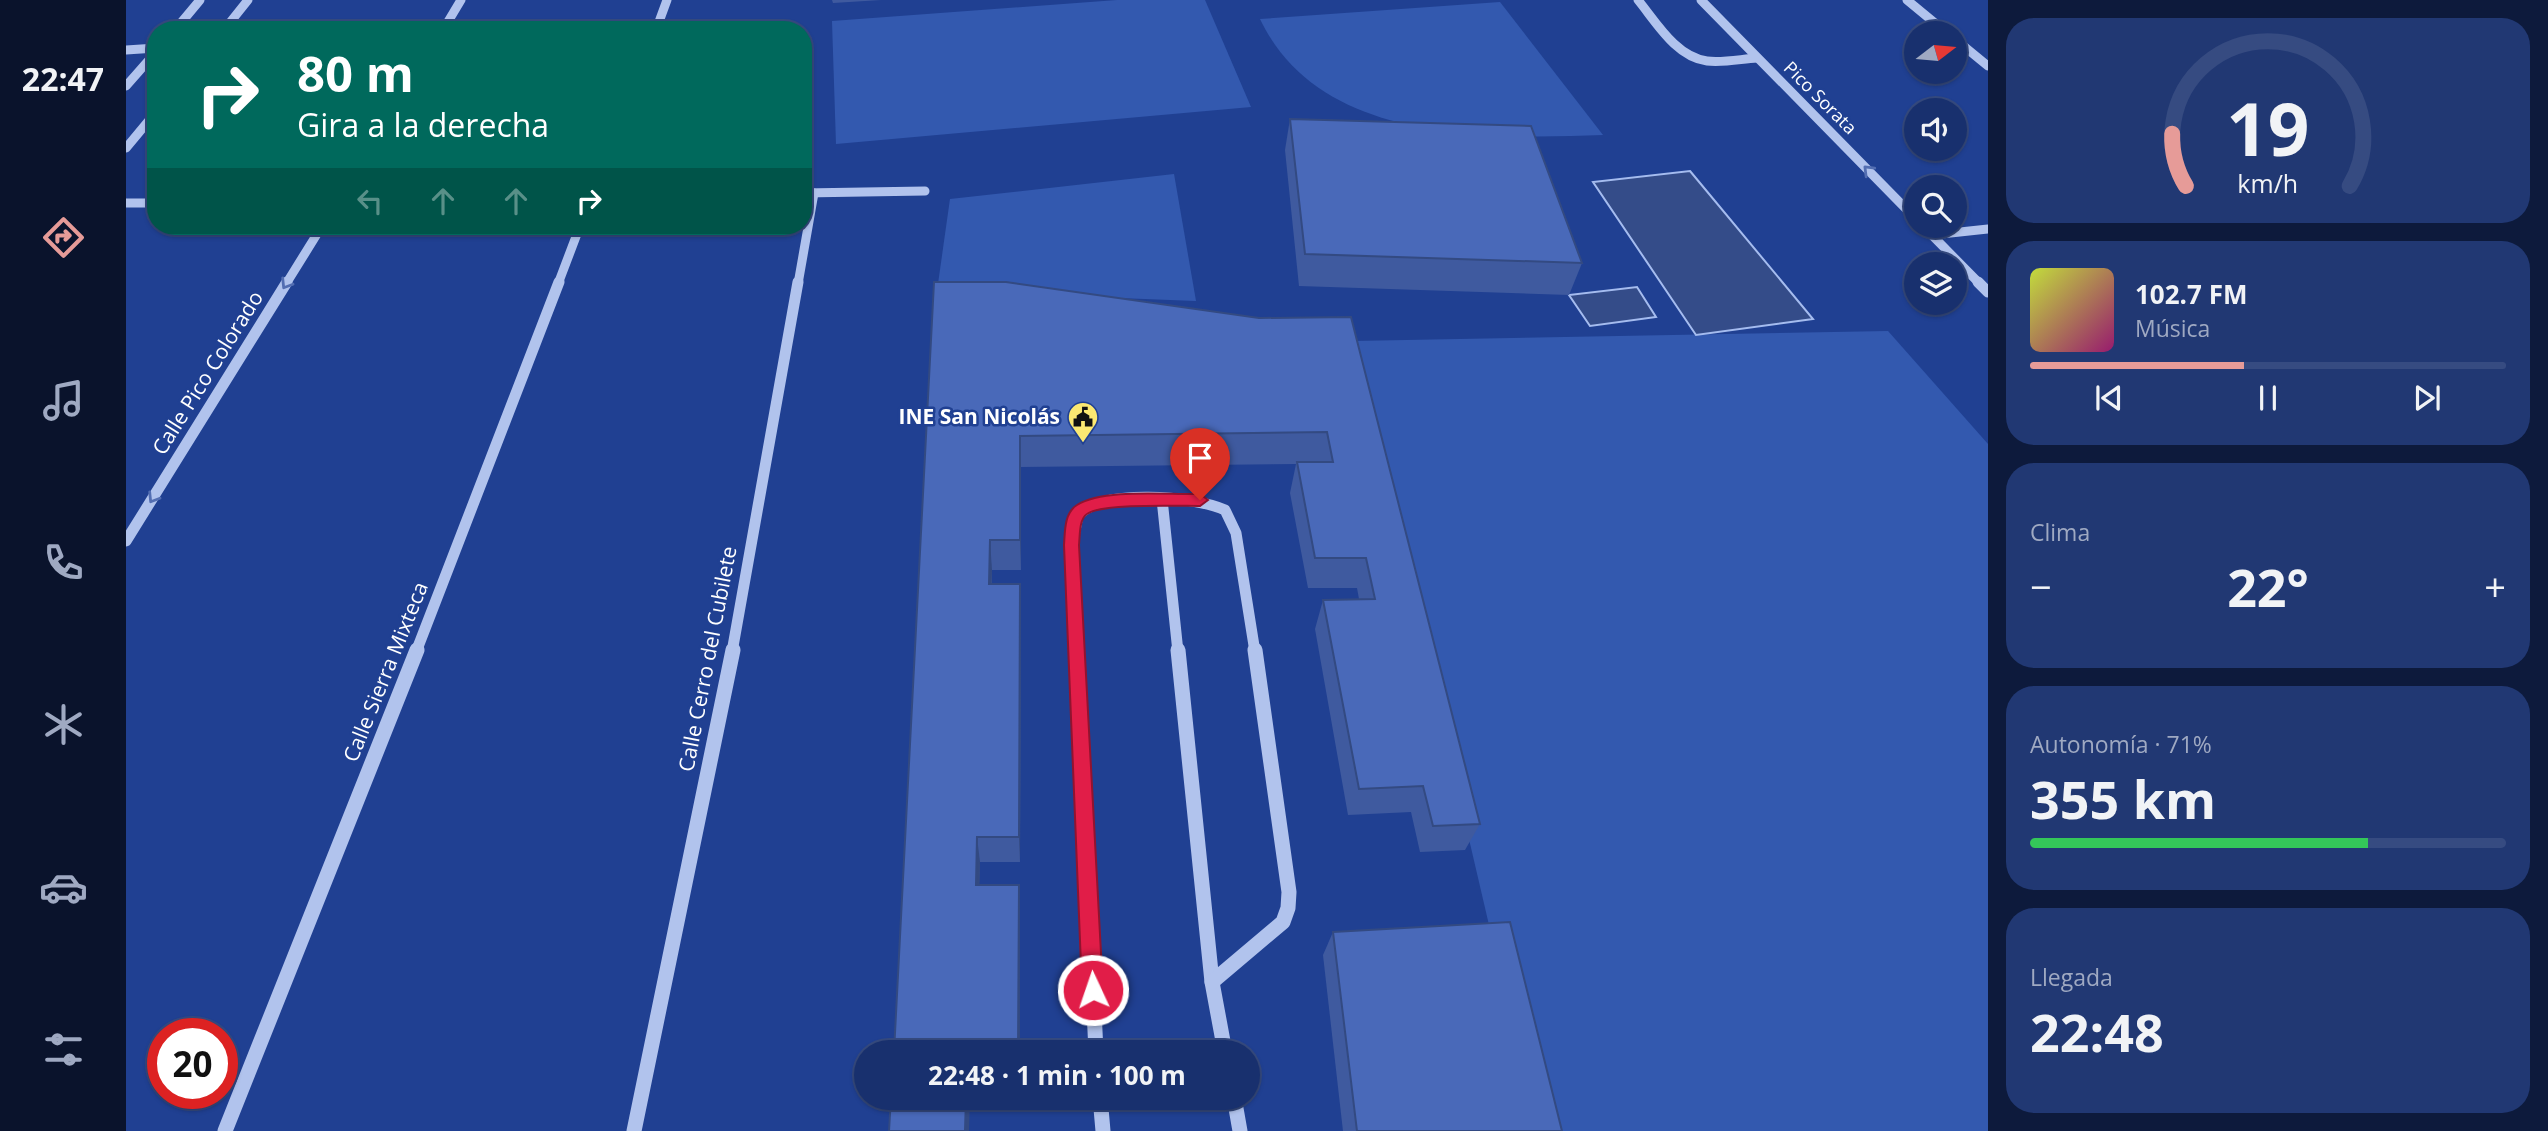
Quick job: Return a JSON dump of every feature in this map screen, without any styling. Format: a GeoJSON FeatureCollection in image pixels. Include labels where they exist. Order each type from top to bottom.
{"type":"FeatureCollection","features":[{"type":"Feature","properties":{"kind":"street"},"geometry":{"type":"LineString","coordinates":[[182,21],[200,0]]}},
{"type":"Feature","properties":{"kind":"street"},"geometry":{"type":"LineString","coordinates":[[230,21],[247,0]]}},
{"type":"Feature","properties":{"kind":"street"},"geometry":{"type":"LineString","coordinates":[[448,21],[461,0]]}},
{"type":"Feature","properties":{"kind":"street"},"geometry":{"type":"LineString","coordinates":[[659,21],[667,0]]}},
{"type":"Feature","properties":{"kind":"street"},"geometry":{"type":"LineString","coordinates":[[1638,0],[1678,46],[1694,57],[1707,61],[1758,58]]}},
{"type":"Feature","properties":{"kind":"street","name":"Pico Sorata"},"geometry":{"type":"LineString","coordinates":[[1701,0],[1904,207]]}},
{"type":"Feature","properties":{"kind":"street"},"geometry":{"type":"LineString","coordinates":[[1907,0],[1932,21]]}},
{"type":"Feature","properties":{"kind":"street"},"geometry":{"type":"LineString","coordinates":[[1967,49],[1988,66]]}},
{"type":"Feature","properties":{"kind":"street"},"geometry":{"type":"LineString","coordinates":[[126,50],[147,50]]}},
{"type":"Feature","properties":{"kind":"street"},"geometry":{"type":"LineString","coordinates":[[126,86],[147,61]]}},
{"type":"Feature","properties":{"kind":"street"},"geometry":{"type":"LineString","coordinates":[[126,148],[147,123]]}},
{"type":"Feature","properties":{"kind":"street"},"geometry":{"type":"LineString","coordinates":[[812,193],[925,191]]}},
{"type":"Feature","properties":{"kind":"street"},"geometry":{"type":"LineString","coordinates":[[126,203],[147,203]]}},
{"type":"Feature","properties":{"kind":"street"},"geometry":{"type":"LineString","coordinates":[[1967,231],[1988,229]]}},
{"type":"Feature","properties":{"kind":"street","name":"Calle Pico Colorado"},"geometry":{"type":"LineString","coordinates":[[126,541],[316,235]]}},
{"type":"Feature","properties":{"kind":"street","name":"Calle Sierra Mixteca"},"geometry":{"type":"LineString","coordinates":[[225,1131],[435,604],[577,235]]}},
{"type":"Feature","properties":{"kind":"street","name":"Calle Cerro del Cubilete"},"geometry":{"type":"LineString","coordinates":[[635,1131],[738,624],[802,235]]}},
{"type":"Feature","properties":{"kind":"street"},"geometry":{"type":"LineString","coordinates":[[1935,238],[1988,292]]}},
{"type":"Feature","properties":{"kind":"street"},"geometry":{"type":"LineString","coordinates":[[1095,1040],[1072,545],[1074,519],[1081,509],[1092,505],[1162,499],[1200,500],[1225,510],[1236,533],[1287,869],[1289,900],[1283,922],[1212,982]]}},
{"type":"Feature","properties":{"kind":"street"},"geometry":{"type":"LineString","coordinates":[[1162,499],[1212,982],[1223,1040]]}},
{"type":"Feature","properties":{"kind":"street"},"geometry":{"type":"LineString","coordinates":[[1101,1110],[1103,1131]]}},
{"type":"Feature","properties":{"kind":"street"},"geometry":{"type":"LineString","coordinates":[[1236,1110],[1240,1131]]}},
{"type":"Feature","properties":{"kind":"shaded area"},"geometry":{"type":"Polygon","coordinates":[[[1117,0],[1205,0],[1251,107],[836,144],[832,21],[1117,0]]]}},
{"type":"Feature","properties":{"kind":"shaded area"},"geometry":{"type":"Polygon","coordinates":[[[1500,2],[1603,135],[1508,136],[1458,133],[1409,125],[1363,111],[1322,90],[1287,60],[1260,19],[1500,2]]]}},
{"type":"Feature","properties":{"kind":"shaded area"},"geometry":{"type":"Polygon","coordinates":[[[1690,171],[1813,319],[1696,335],[1593,182],[1690,171]]]}},
{"type":"Feature","properties":{"kind":"shaded area"},"geometry":{"type":"Polygon","coordinates":[[[1174,174],[1196,301],[937,291],[950,199],[1174,174]]]}},
{"type":"Feature","properties":{"kind":"shaded area"},"geometry":{"type":"Polygon","coordinates":[[[1637,287],[1656,317],[1590,326],[1569,295],[1637,287]]]}},
{"type":"Feature","properties":{"kind":"shaded area"},"geometry":{"type":"Polygon","coordinates":[[[1888,331],[1988,444],[1988,1131],[1537,1131],[1353,341],[1888,331]]]}},
{"type":"Feature","properties":{"kind":"building"},"geometry":{"type":"Polygon","coordinates":[[[1290,119],[1531,126],[1582,263],[1305,254],[1290,119]]]}},
{"type":"Feature","properties":{"kind":"building"},"geometry":{"type":"Polygon","coordinates":[[[934,282],[1006,282],[1259,318],[1351,317],[1480,824],[1433,826],[1423,786],[1359,789],[1323,600],[1375,599],[1366,558],[1315,558],[1297,462],[1333,462],[1327,432],[1020,436],[1020,540],[990,540],[989,584],[1020,584],[1019,837],[977,837],[976,885],[1019,885],[1018,1040],[895,1040],[934,282]]]}},
{"type":"Feature","properties":{"kind":"building"},"geometry":{"type":"Polygon","coordinates":[[[1510,922],[1562,1131],[1357,1131],[1333,932],[1510,922]]]}},
{"type":"Feature","properties":{"kind":"building"},"geometry":{"type":"Polygon","coordinates":[[[890,1110],[966,1110],[965,1131],[889,1131],[890,1110]]]}},
{"type":"Feature","properties":{"kind":"place","name":"INE San Nicolás"},"geometry":{"type":"Point","coordinates":[1083,444]}},
{"type":"Feature","properties":{"kind":"route"},"geometry":{"type":"LineString","coordinates":[[1093,990],[1072,545],[1074,519],[1081,509],[1105,502],[1200,500]]}}]}
